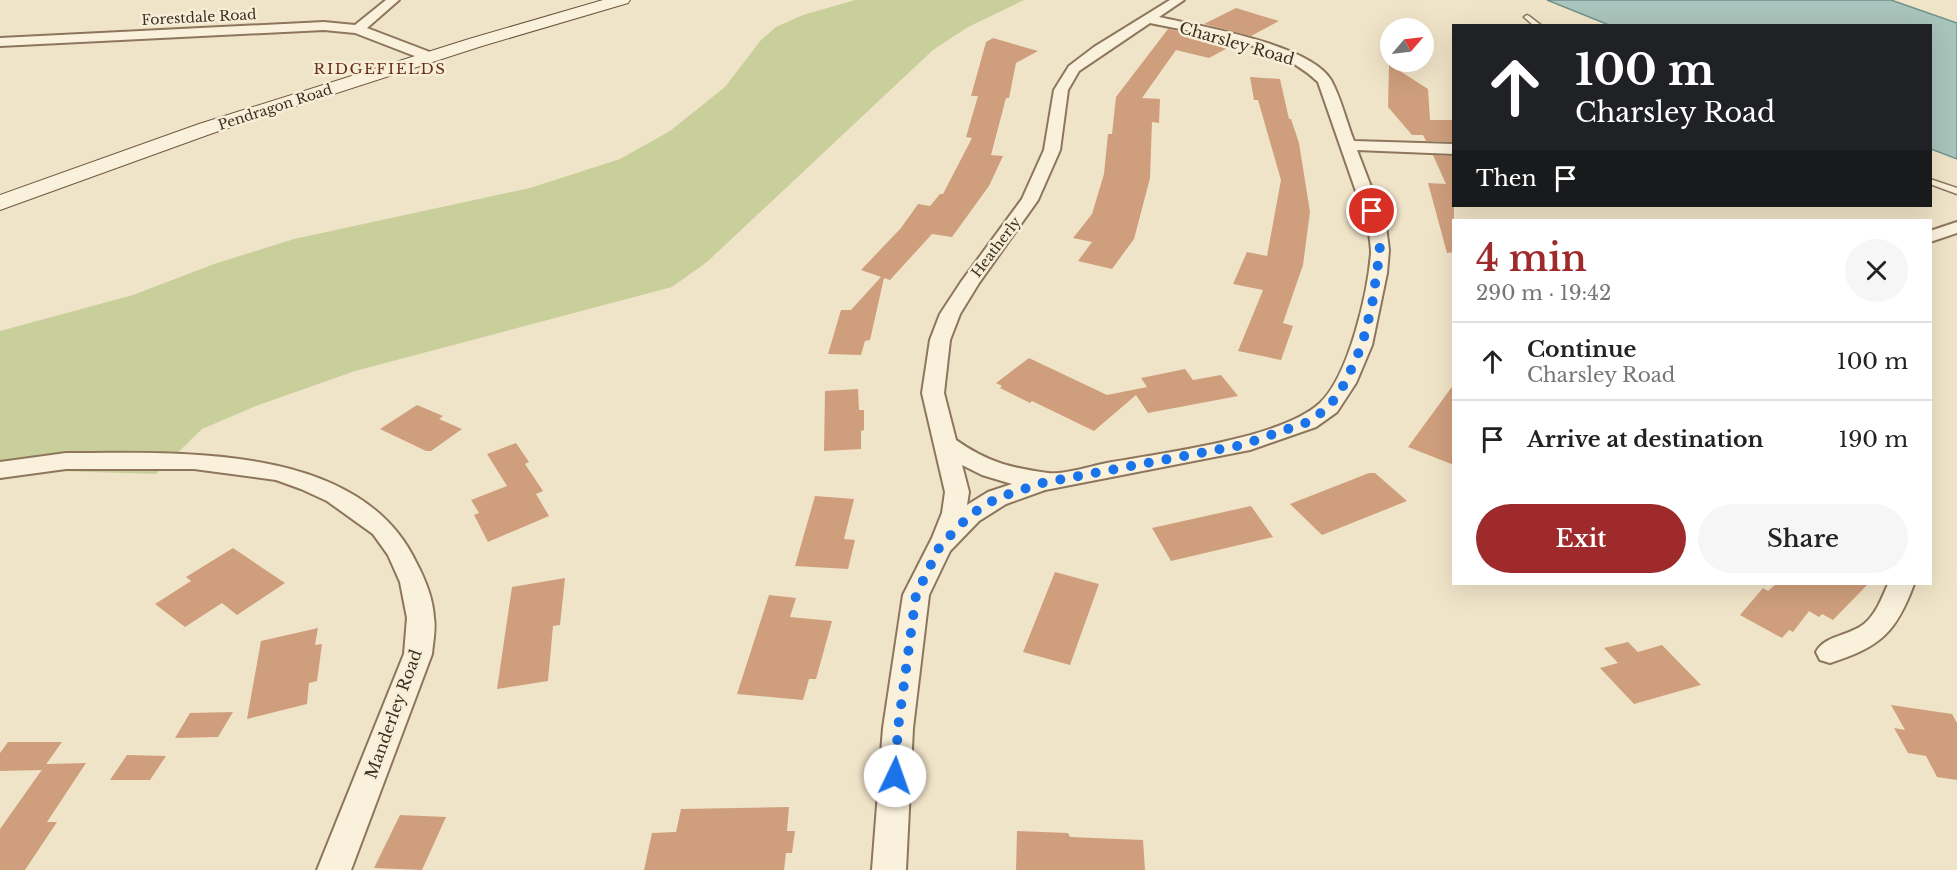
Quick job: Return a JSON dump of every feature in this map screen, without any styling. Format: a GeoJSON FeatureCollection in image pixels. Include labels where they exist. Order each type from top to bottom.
{"type":"FeatureCollection","features":[{"type":"Feature","properties":{"kind":"street"},"geometry":{"type":"LineString","coordinates":[[357,29],[393,0]]}},
{"type":"Feature","properties":{"kind":"street","name":"Pendragon Road"},"geometry":{"type":"LineString","coordinates":[[0,202],[122,156],[430,57],[622,0]]}},
{"type":"Feature","properties":{"kind":"street","name":"Heatherly"},"geometry":{"type":"LineString","coordinates":[[889,870],[898,728],[916,595],[954,513],[957,492],[933,393],[940,340],[950,314],[1035,191],[1052,150],[1061,90],[1068,79],[1083,61],[1178,0]]}},
{"type":"Feature","properties":{"kind":"street","name":"Charsley Road"},"geometry":{"type":"LineString","coordinates":[[1082,476],[1242,445],[1308,422],[1329,407],[1345,383],[1362,345],[1372,305],[1380,250],[1377,226],[1324,80],[1312,67],[1270,49],[1150,19]]}},
{"type":"Feature","properties":{"kind":"street","name":"Forestdale Road"},"geometry":{"type":"LineString","coordinates":[[0,42],[294,27],[357,29],[430,57]]}},
{"type":"Feature","properties":{"kind":"street"},"geometry":{"type":"LineString","coordinates":[[1349,145],[1452,149]]}},
{"type":"Feature","properties":{"kind":"street"},"geometry":{"type":"LineString","coordinates":[[1932,236],[1957,227]]}},
{"type":"Feature","properties":{"kind":"street"},"geometry":{"type":"LineString","coordinates":[[945,443],[962,456],[1005,475],[1027,480],[1082,476]]}},
{"type":"Feature","properties":{"kind":"street","name":"Manderley Road"},"geometry":{"type":"LineString","coordinates":[[0,470],[66,461],[194,461],[240,466],[279,473],[309,483],[335,495],[382,528],[399,552],[413,582],[421,618],[418,654],[334,870]]}},
{"type":"Feature","properties":{"kind":"street","name":"Heatherly"},"geometry":{"type":"LineString","coordinates":[[940,546],[970,515],[997,498],[1042,483],[1082,476]]}},
{"type":"Feature","properties":{"kind":"street"},"geometry":{"type":"LineString","coordinates":[[1830,652],[1873,632],[1892,608],[1901,585]]}},
{"type":"Feature","properties":{"kind":"lane"},"geometry":{"type":"LineString","coordinates":[[1527,17],[1536,24]]}},
{"type":"Feature","properties":{"kind":"lane"},"geometry":{"type":"LineString","coordinates":[[1932,182],[1957,191]]}},
{"type":"Feature","properties":{"kind":"green space"},"geometry":{"type":"Polygon","coordinates":[[[855,0],[1024,0],[968,27],[933,50],[707,262],[672,287],[355,371],[256,406],[202,429],[156,474],[58,471],[0,480],[0,331],[133,295],[214,264],[294,239],[530,188],[620,159],[670,131],[725,87],[761,40],[776,27],[803,15],[855,0]]]}},
{"type":"Feature","properties":{"kind":"water"},"geometry":{"type":"Polygon","coordinates":[[[1547,0],[1891,0],[1957,23],[1957,159],[1932,149],[1932,24],[1607,24],[1547,0]]]}},
{"type":"Feature","properties":{"kind":"building"},"geometry":{"type":"Polygon","coordinates":[[[1236,8],[1279,21],[1251,36],[1204,24],[1236,8]]]}},
{"type":"Feature","properties":{"kind":"building"},"geometry":{"type":"Polygon","coordinates":[[[1168,29],[1237,43],[1209,58],[1176,50],[1142,98],[1160,99],[1159,123],[1152,122],[1150,178],[1134,239],[1112,269],[1078,261],[1092,242],[1073,238],[1092,214],[1104,174],[1108,134],[1112,134],[1116,97],[1168,29]]]}},
{"type":"Feature","properties":{"kind":"building"},"geometry":{"type":"Polygon","coordinates":[[[993,38],[1038,51],[1016,63],[1009,98],[1006,98],[991,155],[1003,156],[989,186],[952,237],[932,234],[890,280],[884,278],[870,340],[865,341],[861,355],[828,354],[841,310],[851,310],[881,277],[861,270],[901,228],[918,204],[930,206],[940,194],[943,194],[972,138],[966,137],[978,96],[971,96],[986,42],[993,38]]]}},
{"type":"Feature","properties":{"kind":"building"},"geometry":{"type":"Polygon","coordinates":[[[1389,72],[1401,72],[1428,89],[1430,120],[1452,120],[1452,142],[1426,141],[1423,135],[1412,135],[1388,107],[1389,72]]]}},
{"type":"Feature","properties":{"kind":"building"},"geometry":{"type":"Polygon","coordinates":[[[1250,77],[1280,79],[1289,119],[1291,119],[1299,143],[1310,212],[1303,265],[1283,323],[1293,326],[1281,360],[1238,351],[1263,290],[1233,284],[1247,252],[1267,256],[1281,180],[1258,100],[1254,100],[1250,77]]]}},
{"type":"Feature","properties":{"kind":"building"},"geometry":{"type":"Polygon","coordinates":[[[1433,155],[1452,156],[1454,219],[1452,219],[1452,252],[1447,253],[1428,183],[1446,184],[1433,155]]]}},
{"type":"Feature","properties":{"kind":"building"},"geometry":{"type":"Polygon","coordinates":[[[1029,358],[1107,395],[1147,387],[1141,378],[1185,369],[1193,380],[1221,375],[1238,396],[1148,413],[1136,395],[1094,431],[1000,388],[1002,386],[996,383],[1029,358]]]}},
{"type":"Feature","properties":{"kind":"building"},"geometry":{"type":"Polygon","coordinates":[[[1452,387],[1452,464],[1408,447],[1452,387]]]}},
{"type":"Feature","properties":{"kind":"building"},"geometry":{"type":"Polygon","coordinates":[[[858,389],[859,410],[864,410],[861,449],[824,451],[825,391],[858,389]]]}},
{"type":"Feature","properties":{"kind":"building"},"geometry":{"type":"Polygon","coordinates":[[[417,405],[443,416],[439,419],[462,429],[431,451],[426,451],[380,429],[417,405]]]}},
{"type":"Feature","properties":{"kind":"building"},"geometry":{"type":"Polygon","coordinates":[[[516,443],[529,462],[525,464],[543,491],[536,494],[549,516],[488,542],[474,515],[479,513],[471,500],[507,486],[487,454],[516,443]]]}},
{"type":"Feature","properties":{"kind":"building"},"geometry":{"type":"Polygon","coordinates":[[[1369,473],[1375,473],[1407,501],[1322,535],[1290,504],[1369,473]]]}},
{"type":"Feature","properties":{"kind":"building"},"geometry":{"type":"Polygon","coordinates":[[[815,496],[854,499],[844,539],[855,540],[848,569],[795,566],[815,496]]]}},
{"type":"Feature","properties":{"kind":"building"},"geometry":{"type":"Polygon","coordinates":[[[1251,506],[1273,537],[1171,561],[1152,528],[1251,506]]]}},
{"type":"Feature","properties":{"kind":"building"},"geometry":{"type":"Polygon","coordinates":[[[233,548],[285,583],[237,615],[222,603],[185,627],[155,604],[191,581],[186,577],[233,548]]]}},
{"type":"Feature","properties":{"kind":"building"},"geometry":{"type":"Polygon","coordinates":[[[1055,572],[1099,584],[1070,665],[1023,652],[1055,572]]]}},
{"type":"Feature","properties":{"kind":"building"},"geometry":{"type":"Polygon","coordinates":[[[565,578],[560,625],[553,626],[548,681],[497,689],[512,587],[565,578]]]}},
{"type":"Feature","properties":{"kind":"building"},"geometry":{"type":"Polygon","coordinates":[[[1775,585],[1867,585],[1833,620],[1822,614],[1819,617],[1809,611],[1793,632],[1789,630],[1782,638],[1740,615],[1763,588],[1768,591],[1775,585]]]}},
{"type":"Feature","properties":{"kind":"building"},"geometry":{"type":"Polygon","coordinates":[[[769,595],[796,598],[790,617],[832,621],[816,679],[809,679],[803,700],[737,694],[769,595]]]}},
{"type":"Feature","properties":{"kind":"building"},"geometry":{"type":"Polygon","coordinates":[[[318,628],[315,645],[322,644],[317,681],[309,683],[307,704],[247,719],[261,641],[318,628]]]}},
{"type":"Feature","properties":{"kind":"building"},"geometry":{"type":"Polygon","coordinates":[[[1628,642],[1638,652],[1662,645],[1701,685],[1634,704],[1600,668],[1618,663],[1604,648],[1628,642]]]}},
{"type":"Feature","properties":{"kind":"building"},"geometry":{"type":"Polygon","coordinates":[[[1891,705],[1952,714],[1957,723],[1957,780],[1937,777],[1926,756],[1908,753],[1894,728],[1905,730],[1891,705]]]}},
{"type":"Feature","properties":{"kind":"building"},"geometry":{"type":"Polygon","coordinates":[[[233,712],[218,737],[175,738],[190,713],[233,712]]]}},
{"type":"Feature","properties":{"kind":"building"},"geometry":{"type":"Polygon","coordinates":[[[8,742],[62,742],[42,770],[0,771],[0,753],[8,742]]]}},
{"type":"Feature","properties":{"kind":"building"},"geometry":{"type":"Polygon","coordinates":[[[127,755],[166,756],[150,780],[110,780],[127,755]]]}},
{"type":"Feature","properties":{"kind":"building"},"geometry":{"type":"Polygon","coordinates":[[[86,763],[47,822],[57,822],[25,870],[0,870],[0,829],[46,764],[86,763]]]}},
{"type":"Feature","properties":{"kind":"building"},"geometry":{"type":"Polygon","coordinates":[[[789,807],[787,831],[795,831],[792,853],[786,853],[784,870],[644,870],[652,833],[676,832],[681,809],[789,807]]]}},
{"type":"Feature","properties":{"kind":"building"},"geometry":{"type":"Polygon","coordinates":[[[400,815],[446,817],[422,870],[374,868],[400,815]]]}},
{"type":"Feature","properties":{"kind":"building"},"geometry":{"type":"Polygon","coordinates":[[[1017,831],[1068,833],[1070,837],[1143,840],[1145,870],[1016,870],[1017,831]]]}},
{"type":"Feature","properties":{"kind":"district","name":"RIDGEFIELDS"},"geometry":{"type":"Point","coordinates":[380,68]}},
{"type":"Feature","properties":{"kind":"route"},"geometry":{"type":"LineString","coordinates":[[895,776],[898,728],[916,595],[940,546],[970,515],[997,498],[1042,483],[1242,445],[1308,422],[1329,407],[1345,383],[1362,345],[1372,305],[1380,250],[1377,226],[1372,211]]}}]}
